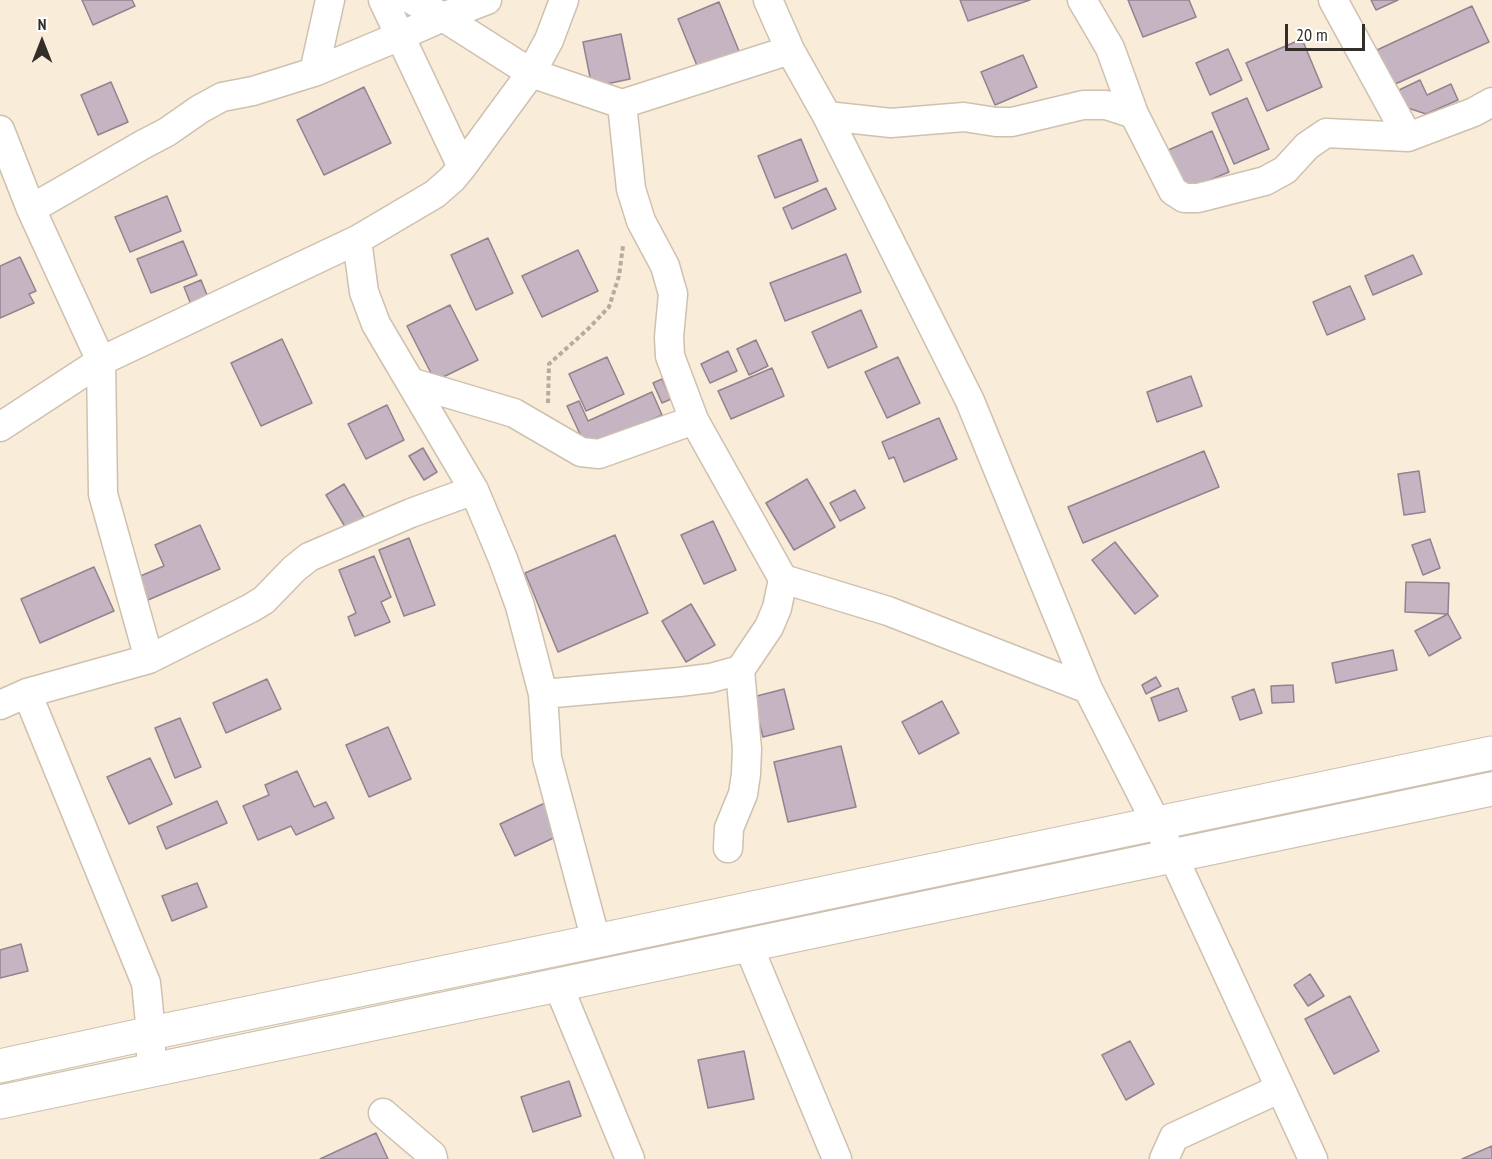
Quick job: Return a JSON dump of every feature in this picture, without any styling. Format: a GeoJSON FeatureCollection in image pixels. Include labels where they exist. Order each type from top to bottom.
{"type":"FeatureCollection","features":[{"type":"Feature","properties":{"kind":"main road"},"geometry":{"type":"LineString","coordinates":[[0,1066],[1492,753]]}},
{"type":"Feature","properties":{"kind":"main road"},"geometry":{"type":"LineString","coordinates":[[0,1102],[1492,789]]}},
{"type":"Feature","properties":{"kind":"street"},"geometry":{"type":"LineString","coordinates":[[314,72],[330,0]]}},
{"type":"Feature","properties":{"kind":"street"},"geometry":{"type":"LineString","coordinates":[[383,0],[462,167]]}},
{"type":"Feature","properties":{"kind":"street"},"geometry":{"type":"LineString","coordinates":[[412,0],[443,16],[531,73],[622,104],[790,50]]}},
{"type":"Feature","properties":{"kind":"street"},"geometry":{"type":"LineString","coordinates":[[31,209],[167,132],[222,97],[253,91],[314,72],[443,16],[487,0]]}},
{"type":"Feature","properties":{"kind":"street"},"geometry":{"type":"LineString","coordinates":[[0,427],[101,360],[357,240],[435,194],[462,167],[531,73],[549,40],[564,0]]}},
{"type":"Feature","properties":{"kind":"street"},"geometry":{"type":"LineString","coordinates":[[768,0],[790,50],[827,116],[970,401],[1088,690],[1173,856],[1313,1159]]}},
{"type":"Feature","properties":{"kind":"street"},"geometry":{"type":"LineString","coordinates":[[1082,0],[1110,48],[1134,114],[1173,191],[1184,198],[1198,198],[1265,181],[1285,170],[1307,147],[1326,133],[1408,137],[1474,112],[1492,102]]}},
{"type":"Feature","properties":{"kind":"street"},"geometry":{"type":"LineString","coordinates":[[1333,0],[1408,137]]}},
{"type":"Feature","properties":{"kind":"street"},"geometry":{"type":"LineString","coordinates":[[622,104],[631,189],[640,221],[665,266],[673,294],[669,337],[670,356],[694,420],[783,579],[777,608],[769,627],[740,670],[747,749],[746,774],[743,794],[729,828],[728,849]]}},
{"type":"Feature","properties":{"kind":"street"},"geometry":{"type":"LineString","coordinates":[[827,116],[891,123],[964,117],[1012,122],[1083,105],[1106,105],[1134,114]]}},
{"type":"Feature","properties":{"kind":"street"},"geometry":{"type":"LineString","coordinates":[[0,130],[31,209],[101,360],[103,494],[149,659]]}},
{"type":"Feature","properties":{"kind":"street"},"geometry":{"type":"LineString","coordinates":[[357,240],[364,292],[376,324],[474,490],[520,606],[543,694],[548,758],[596,941]]}},
{"type":"Feature","properties":{"kind":"street"},"geometry":{"type":"LineString","coordinates":[[412,383],[514,413],[581,452],[599,454],[694,420]]}},
{"type":"Feature","properties":{"kind":"street"},"geometry":{"type":"LineString","coordinates":[[0,705],[27,693],[149,659],[264,600],[309,557],[411,513],[474,490]]}},
{"type":"Feature","properties":{"kind":"street"},"geometry":{"type":"LineString","coordinates":[[783,579],[888,611],[1088,690]]}},
{"type":"Feature","properties":{"kind":"street"},"geometry":{"type":"LineString","coordinates":[[543,694],[680,682],[711,678],[740,670]]}},
{"type":"Feature","properties":{"kind":"street"},"geometry":{"type":"LineString","coordinates":[[27,693],[146,983],[151,1033],[151,1069]]}},
{"type":"Feature","properties":{"kind":"street"},"geometry":{"type":"LineString","coordinates":[[748,945],[837,1159]]}},
{"type":"Feature","properties":{"kind":"street"},"geometry":{"type":"LineString","coordinates":[[558,985],[630,1159]]}},
{"type":"Feature","properties":{"kind":"street"},"geometry":{"type":"LineString","coordinates":[[1164,1159],[1174,1137],[1279,1089]]}},
{"type":"Feature","properties":{"kind":"street"},"geometry":{"type":"LineString","coordinates":[[383,1113],[434,1159]]}},
{"type":"Feature","properties":{"kind":"path"},"geometry":{"type":"LineString","coordinates":[[548,413],[549,364],[609,307],[619,276],[623,243]]}},
{"type":"Feature","properties":{"kind":"building"},"geometry":{"type":"Polygon","coordinates":[[[82,0],[132,0],[135,6],[93,25],[82,0]]]}},
{"type":"Feature","properties":{"kind":"building"},"geometry":{"type":"Polygon","coordinates":[[[960,0],[1030,0],[968,21],[960,0]]]}},
{"type":"Feature","properties":{"kind":"building"},"geometry":{"type":"Polygon","coordinates":[[[1128,0],[1189,0],[1196,17],[1143,37],[1128,0]]]}},
{"type":"Feature","properties":{"kind":"building"},"geometry":{"type":"Polygon","coordinates":[[[1371,0],[1398,0],[1376,10],[1371,0]]]}},
{"type":"Feature","properties":{"kind":"building"},"geometry":{"type":"Polygon","coordinates":[[[719,2],[741,56],[700,73],[678,19],[719,2]]]}},
{"type":"Feature","properties":{"kind":"building"},"geometry":{"type":"Polygon","coordinates":[[[1472,6],[1489,42],[1393,85],[1377,50],[1472,6]]]}},
{"type":"Feature","properties":{"kind":"building"},"geometry":{"type":"Polygon","coordinates":[[[621,34],[630,79],[592,87],[583,42],[621,34]]]}},
{"type":"Feature","properties":{"kind":"building"},"geometry":{"type":"Polygon","coordinates":[[[1302,39],[1322,87],[1267,111],[1246,63],[1302,39]]]}},
{"type":"Feature","properties":{"kind":"building"},"geometry":{"type":"Polygon","coordinates":[[[1228,49],[1242,80],[1210,95],[1196,63],[1228,49]]]}},
{"type":"Feature","properties":{"kind":"building"},"geometry":{"type":"Polygon","coordinates":[[[1023,55],[1037,87],[995,105],[981,72],[1023,55]]]}},
{"type":"Feature","properties":{"kind":"building"},"geometry":{"type":"Polygon","coordinates":[[[1420,80],[1427,95],[1451,84],[1458,100],[1426,114],[1405,107],[1397,91],[1420,80]]]}},
{"type":"Feature","properties":{"kind":"building"},"geometry":{"type":"Polygon","coordinates":[[[111,82],[128,122],[98,135],[81,95],[111,82]]]}},
{"type":"Feature","properties":{"kind":"building"},"geometry":{"type":"Polygon","coordinates":[[[364,87],[391,143],[324,175],[297,120],[364,87]]]}},
{"type":"Feature","properties":{"kind":"building"},"geometry":{"type":"Polygon","coordinates":[[[1247,98],[1269,149],[1234,164],[1212,113],[1247,98]]]}},
{"type":"Feature","properties":{"kind":"building"},"geometry":{"type":"Polygon","coordinates":[[[1212,131],[1229,172],[1183,191],[1166,151],[1212,131]]]}},
{"type":"Feature","properties":{"kind":"building"},"geometry":{"type":"Polygon","coordinates":[[[801,139],[818,181],[775,198],[758,156],[801,139]]]}},
{"type":"Feature","properties":{"kind":"building"},"geometry":{"type":"Polygon","coordinates":[[[826,188],[836,209],[792,229],[783,208],[826,188]]]}},
{"type":"Feature","properties":{"kind":"building"},"geometry":{"type":"Polygon","coordinates":[[[167,196],[181,231],[130,252],[115,217],[167,196]]]}},
{"type":"Feature","properties":{"kind":"building"},"geometry":{"type":"Polygon","coordinates":[[[488,238],[513,293],[476,310],[451,255],[488,238]]]}},
{"type":"Feature","properties":{"kind":"building"},"geometry":{"type":"Polygon","coordinates":[[[183,241],[197,275],[151,293],[137,259],[183,241]]]}},
{"type":"Feature","properties":{"kind":"building"},"geometry":{"type":"Polygon","coordinates":[[[578,250],[598,291],[542,317],[522,276],[578,250]]]}},
{"type":"Feature","properties":{"kind":"building"},"geometry":{"type":"Polygon","coordinates":[[[846,254],[861,292],[785,321],[770,283],[846,254]]]}},
{"type":"Feature","properties":{"kind":"building"},"geometry":{"type":"Polygon","coordinates":[[[1413,255],[1422,274],[1373,295],[1365,276],[1413,255]]]}},
{"type":"Feature","properties":{"kind":"building"},"geometry":{"type":"Polygon","coordinates":[[[20,257],[36,291],[29,294],[34,303],[0,318],[0,266],[20,257]]]}},
{"type":"Feature","properties":{"kind":"building"},"geometry":{"type":"Polygon","coordinates":[[[201,280],[211,305],[194,312],[184,287],[201,280]]]}},
{"type":"Feature","properties":{"kind":"building"},"geometry":{"type":"Polygon","coordinates":[[[1350,286],[1365,319],[1327,335],[1313,302],[1350,286]]]}},
{"type":"Feature","properties":{"kind":"building"},"geometry":{"type":"Polygon","coordinates":[[[450,305],[478,360],[435,381],[407,326],[450,305]]]}},
{"type":"Feature","properties":{"kind":"building"},"geometry":{"type":"Polygon","coordinates":[[[861,310],[877,347],[828,368],[812,332],[861,310]]]}},
{"type":"Feature","properties":{"kind":"building"},"geometry":{"type":"Polygon","coordinates":[[[282,339],[312,403],[261,426],[231,363],[282,339]]]}},
{"type":"Feature","properties":{"kind":"building"},"geometry":{"type":"Polygon","coordinates":[[[756,340],[768,366],[749,375],[737,349],[756,340]]]}},
{"type":"Feature","properties":{"kind":"building"},"geometry":{"type":"Polygon","coordinates":[[[728,351],[737,371],[710,383],[701,364],[728,351]]]}},
{"type":"Feature","properties":{"kind":"building"},"geometry":{"type":"Polygon","coordinates":[[[607,357],[624,394],[586,411],[569,374],[607,357]]]}},
{"type":"Feature","properties":{"kind":"building"},"geometry":{"type":"Polygon","coordinates":[[[898,357],[920,403],[887,418],[865,372],[898,357]]]}},
{"type":"Feature","properties":{"kind":"building"},"geometry":{"type":"Polygon","coordinates":[[[772,368],[784,396],[731,419],[718,391],[772,368]]]}},
{"type":"Feature","properties":{"kind":"building"},"geometry":{"type":"Polygon","coordinates":[[[1191,376],[1202,406],[1157,422],[1147,392],[1191,376]]]}},
{"type":"Feature","properties":{"kind":"building"},"geometry":{"type":"Polygon","coordinates":[[[662,379],[671,399],[662,403],[653,383],[662,379]]]}},
{"type":"Feature","properties":{"kind":"building"},"geometry":{"type":"Polygon","coordinates":[[[652,392],[662,415],[587,449],[567,406],[579,401],[588,421],[652,392]]]}},
{"type":"Feature","properties":{"kind":"building"},"geometry":{"type":"Polygon","coordinates":[[[387,405],[404,440],[366,459],[348,424],[387,405]]]}},
{"type":"Feature","properties":{"kind":"building"},"geometry":{"type":"Polygon","coordinates":[[[939,418],[957,459],[904,482],[894,457],[889,459],[882,442],[939,418]]]}},
{"type":"Feature","properties":{"kind":"building"},"geometry":{"type":"Polygon","coordinates":[[[423,448],[437,472],[424,480],[409,456],[423,448]]]}},
{"type":"Feature","properties":{"kind":"building"},"geometry":{"type":"Polygon","coordinates":[[[1204,451],[1219,487],[1083,543],[1068,507],[1204,451]]]}},
{"type":"Feature","properties":{"kind":"building"},"geometry":{"type":"Polygon","coordinates":[[[1419,471],[1425,512],[1404,515],[1398,474],[1419,471]]]}},
{"type":"Feature","properties":{"kind":"building"},"geometry":{"type":"Polygon","coordinates":[[[807,479],[835,527],[794,550],[766,503],[807,479]]]}},
{"type":"Feature","properties":{"kind":"building"},"geometry":{"type":"Polygon","coordinates":[[[344,484],[368,524],[350,535],[326,495],[344,484]]]}},
{"type":"Feature","properties":{"kind":"building"},"geometry":{"type":"Polygon","coordinates":[[[855,490],[865,508],[840,521],[830,503],[855,490]]]}},
{"type":"Feature","properties":{"kind":"building"},"geometry":{"type":"Polygon","coordinates":[[[713,521],[736,570],[704,584],[681,535],[713,521]]]}},
{"type":"Feature","properties":{"kind":"building"},"geometry":{"type":"Polygon","coordinates":[[[200,525],[220,569],[148,600],[138,577],[164,566],[155,545],[200,525]]]}},
{"type":"Feature","properties":{"kind":"building"},"geometry":{"type":"Polygon","coordinates":[[[615,535],[648,613],[558,652],[525,573],[615,535]]]}},
{"type":"Feature","properties":{"kind":"building"},"geometry":{"type":"Polygon","coordinates":[[[409,538],[435,605],[404,616],[379,550],[409,538]]]}},
{"type":"Feature","properties":{"kind":"building"},"geometry":{"type":"Polygon","coordinates":[[[1430,539],[1440,568],[1423,575],[1412,545],[1430,539]]]}},
{"type":"Feature","properties":{"kind":"building"},"geometry":{"type":"Polygon","coordinates":[[[1115,542],[1158,596],[1135,614],[1092,560],[1115,542]]]}},
{"type":"Feature","properties":{"kind":"building"},"geometry":{"type":"Polygon","coordinates":[[[374,556],[391,597],[381,602],[390,622],[355,636],[348,617],[356,613],[339,570],[374,556]]]}},
{"type":"Feature","properties":{"kind":"building"},"geometry":{"type":"Polygon","coordinates":[[[94,567],[114,611],[40,643],[21,599],[94,567]]]}},
{"type":"Feature","properties":{"kind":"building"},"geometry":{"type":"Polygon","coordinates":[[[1406,582],[1449,583],[1448,614],[1405,612],[1406,582]]]}},
{"type":"Feature","properties":{"kind":"building"},"geometry":{"type":"Polygon","coordinates":[[[691,604],[715,645],[686,662],[662,621],[691,604]]]}},
{"type":"Feature","properties":{"kind":"building"},"geometry":{"type":"Polygon","coordinates":[[[1448,614],[1461,638],[1429,656],[1415,631],[1448,614]]]}},
{"type":"Feature","properties":{"kind":"building"},"geometry":{"type":"Polygon","coordinates":[[[1393,650],[1397,670],[1336,683],[1332,663],[1393,650]]]}},
{"type":"Feature","properties":{"kind":"building"},"geometry":{"type":"Polygon","coordinates":[[[1156,677],[1161,686],[1146,694],[1142,685],[1156,677]]]}},
{"type":"Feature","properties":{"kind":"building"},"geometry":{"type":"Polygon","coordinates":[[[267,679],[281,709],[226,733],[213,703],[267,679]]]}},
{"type":"Feature","properties":{"kind":"building"},"geometry":{"type":"Polygon","coordinates":[[[1293,685],[1294,702],[1272,703],[1271,686],[1293,685]]]}},
{"type":"Feature","properties":{"kind":"building"},"geometry":{"type":"Polygon","coordinates":[[[1178,688],[1187,711],[1159,721],[1151,698],[1178,688]]]}},
{"type":"Feature","properties":{"kind":"building"},"geometry":{"type":"Polygon","coordinates":[[[784,689],[794,729],[763,737],[753,697],[784,689]]]}},
{"type":"Feature","properties":{"kind":"building"},"geometry":{"type":"Polygon","coordinates":[[[1254,689],[1262,713],[1240,720],[1232,697],[1254,689]]]}},
{"type":"Feature","properties":{"kind":"building"},"geometry":{"type":"Polygon","coordinates":[[[942,701],[959,733],[919,754],[902,722],[942,701]]]}},
{"type":"Feature","properties":{"kind":"building"},"geometry":{"type":"Polygon","coordinates":[[[180,718],[201,767],[175,778],[155,728],[180,718]]]}},
{"type":"Feature","properties":{"kind":"building"},"geometry":{"type":"Polygon","coordinates":[[[388,727],[411,779],[369,797],[346,745],[388,727]]]}},
{"type":"Feature","properties":{"kind":"building"},"geometry":{"type":"Polygon","coordinates":[[[841,746],[856,807],[788,822],[774,762],[841,746]]]}},
{"type":"Feature","properties":{"kind":"building"},"geometry":{"type":"Polygon","coordinates":[[[150,758],[172,804],[129,824],[107,777],[150,758]]]}},
{"type":"Feature","properties":{"kind":"building"},"geometry":{"type":"Polygon","coordinates":[[[297,771],[314,807],[326,802],[334,818],[296,835],[291,826],[258,840],[243,806],[269,795],[265,785],[297,771]]]}},
{"type":"Feature","properties":{"kind":"building"},"geometry":{"type":"Polygon","coordinates":[[[217,801],[227,823],[166,849],[157,827],[217,801]]]}},
{"type":"Feature","properties":{"kind":"building"},"geometry":{"type":"Polygon","coordinates":[[[547,802],[562,834],[515,856],[500,824],[547,802]]]}},
{"type":"Feature","properties":{"kind":"building"},"geometry":{"type":"Polygon","coordinates":[[[197,883],[207,907],[172,921],[162,896],[197,883]]]}},
{"type":"Feature","properties":{"kind":"building"},"geometry":{"type":"Polygon","coordinates":[[[21,944],[28,971],[0,978],[0,950],[21,944]]]}},
{"type":"Feature","properties":{"kind":"building"},"geometry":{"type":"Polygon","coordinates":[[[1310,974],[1324,996],[1308,1006],[1294,985],[1310,974]]]}},
{"type":"Feature","properties":{"kind":"building"},"geometry":{"type":"Polygon","coordinates":[[[1350,996],[1379,1051],[1334,1074],[1305,1019],[1350,996]]]}},
{"type":"Feature","properties":{"kind":"building"},"geometry":{"type":"Polygon","coordinates":[[[1130,1041],[1154,1084],[1126,1100],[1102,1055],[1130,1041]]]}},
{"type":"Feature","properties":{"kind":"building"},"geometry":{"type":"Polygon","coordinates":[[[744,1051],[754,1099],[708,1108],[698,1060],[744,1051]]]}},
{"type":"Feature","properties":{"kind":"building"},"geometry":{"type":"Polygon","coordinates":[[[569,1081],[581,1116],[533,1132],[521,1097],[569,1081]]]}},
{"type":"Feature","properties":{"kind":"building"},"geometry":{"type":"Polygon","coordinates":[[[376,1133],[388,1159],[320,1159],[376,1133]]]}},
{"type":"Feature","properties":{"kind":"building"},"geometry":{"type":"Polygon","coordinates":[[[1492,1146],[1492,1159],[1462,1159],[1492,1146]]]}}]}
